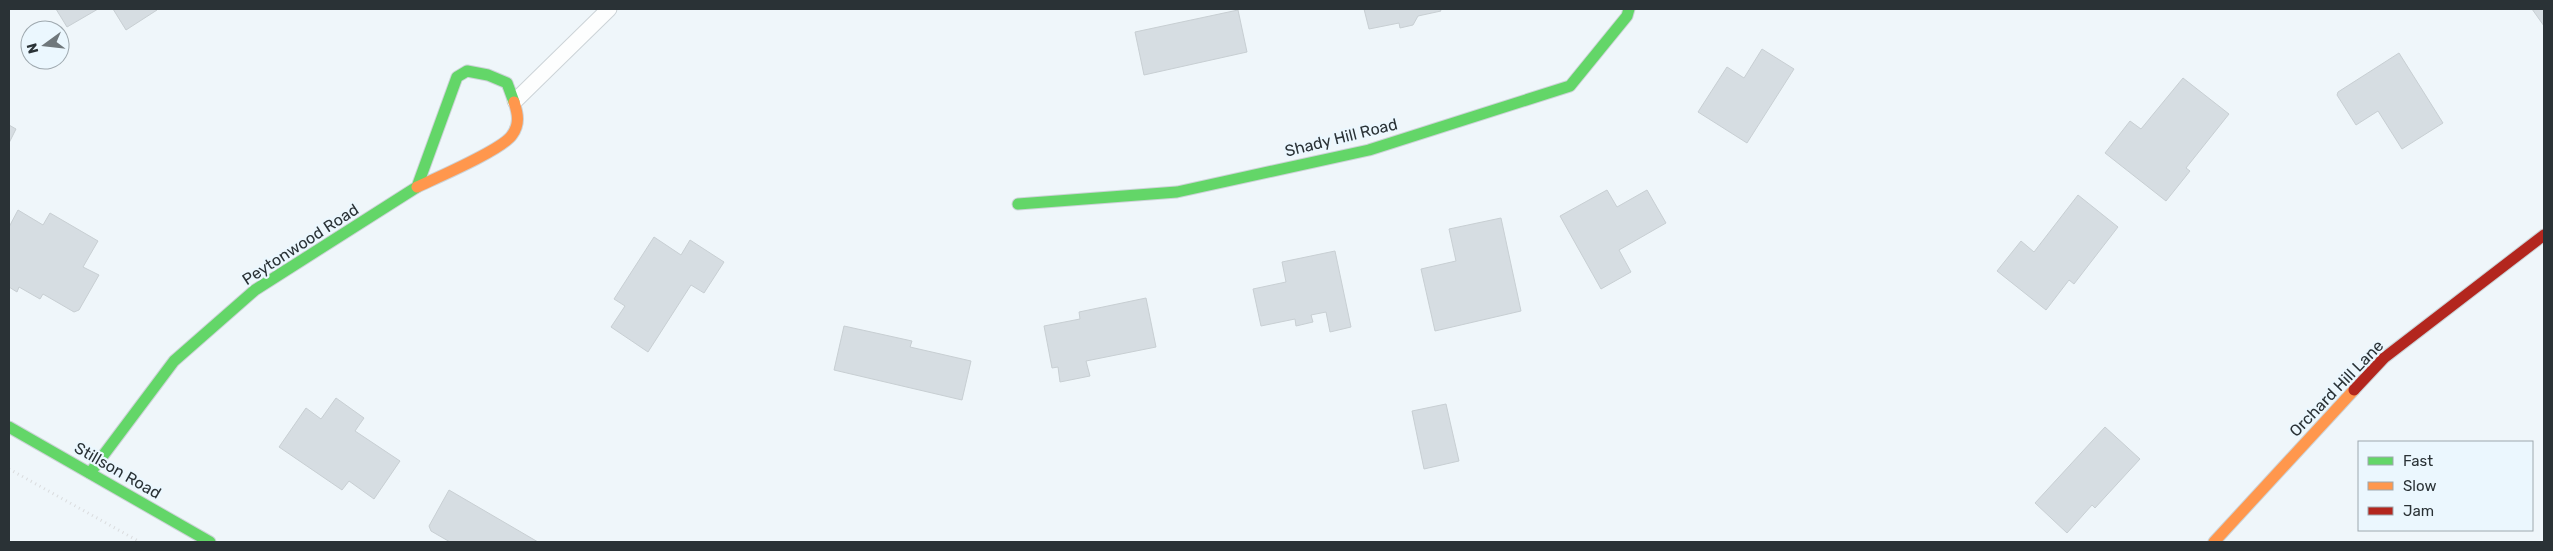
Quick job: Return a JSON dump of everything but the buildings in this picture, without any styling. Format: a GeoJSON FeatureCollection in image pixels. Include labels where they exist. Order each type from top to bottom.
{"type":"FeatureCollection","features":[{"type":"Feature","properties":{"kind":"street","name":"Shady Hill Road"},"geometry":{"type":"LineString","coordinates":[[1018,204],[1177,192],[1369,150],[1570,86],[1627,16],[1629,9]]}},
{"type":"Feature","properties":{"kind":"street","name":"Peytonwood Road"},"geometry":{"type":"LineString","coordinates":[[90,473],[174,361],[255,290],[417,187],[475,160],[512,136],[519,117],[515,101],[507,83],[488,74],[467,70],[457,78],[417,187]]}},
{"type":"Feature","properties":{"kind":"street","name":"Orchard Hill Lane"},"geometry":{"type":"LineString","coordinates":[[2214,542],[2384,358],[2544,235]]}},
{"type":"Feature","properties":{"kind":"street","name":"Stillson Road"},"geometry":{"type":"LineString","coordinates":[[9,427],[210,542]]}},
{"type":"Feature","properties":{"kind":"lane"},"geometry":{"type":"LineString","coordinates":[[515,101],[609,9]]}},
{"type":"Feature","properties":{"kind":"path"},"geometry":{"type":"LineString","coordinates":[[9,469],[140,542]]}},
{"type":"Feature","properties":{"kind":"traffic: fast"},"geometry":{"type":"LineString","coordinates":[[1018,204],[1177,192],[1369,150],[1570,86],[1627,16],[1629,9]]}},
{"type":"Feature","properties":{"kind":"traffic: fast"},"geometry":{"type":"LineString","coordinates":[[90,473],[174,361],[255,290],[417,187],[457,77],[467,71],[488,75],[507,83],[514,102]]}},
{"type":"Feature","properties":{"kind":"traffic: fast"},"geometry":{"type":"LineString","coordinates":[[9,427],[210,542]]}},
{"type":"Feature","properties":{"kind":"traffic: slow"},"geometry":{"type":"LineString","coordinates":[[417,187],[468,163],[506,141],[515,131],[517,123],[514,102]]}},
{"type":"Feature","properties":{"kind":"traffic: slow"},"geometry":{"type":"LineString","coordinates":[[2214,542],[2354,390]]}},
{"type":"Feature","properties":{"kind":"traffic: jam"},"geometry":{"type":"LineString","coordinates":[[2354,390],[2384,358],[2544,235]]}}]}
